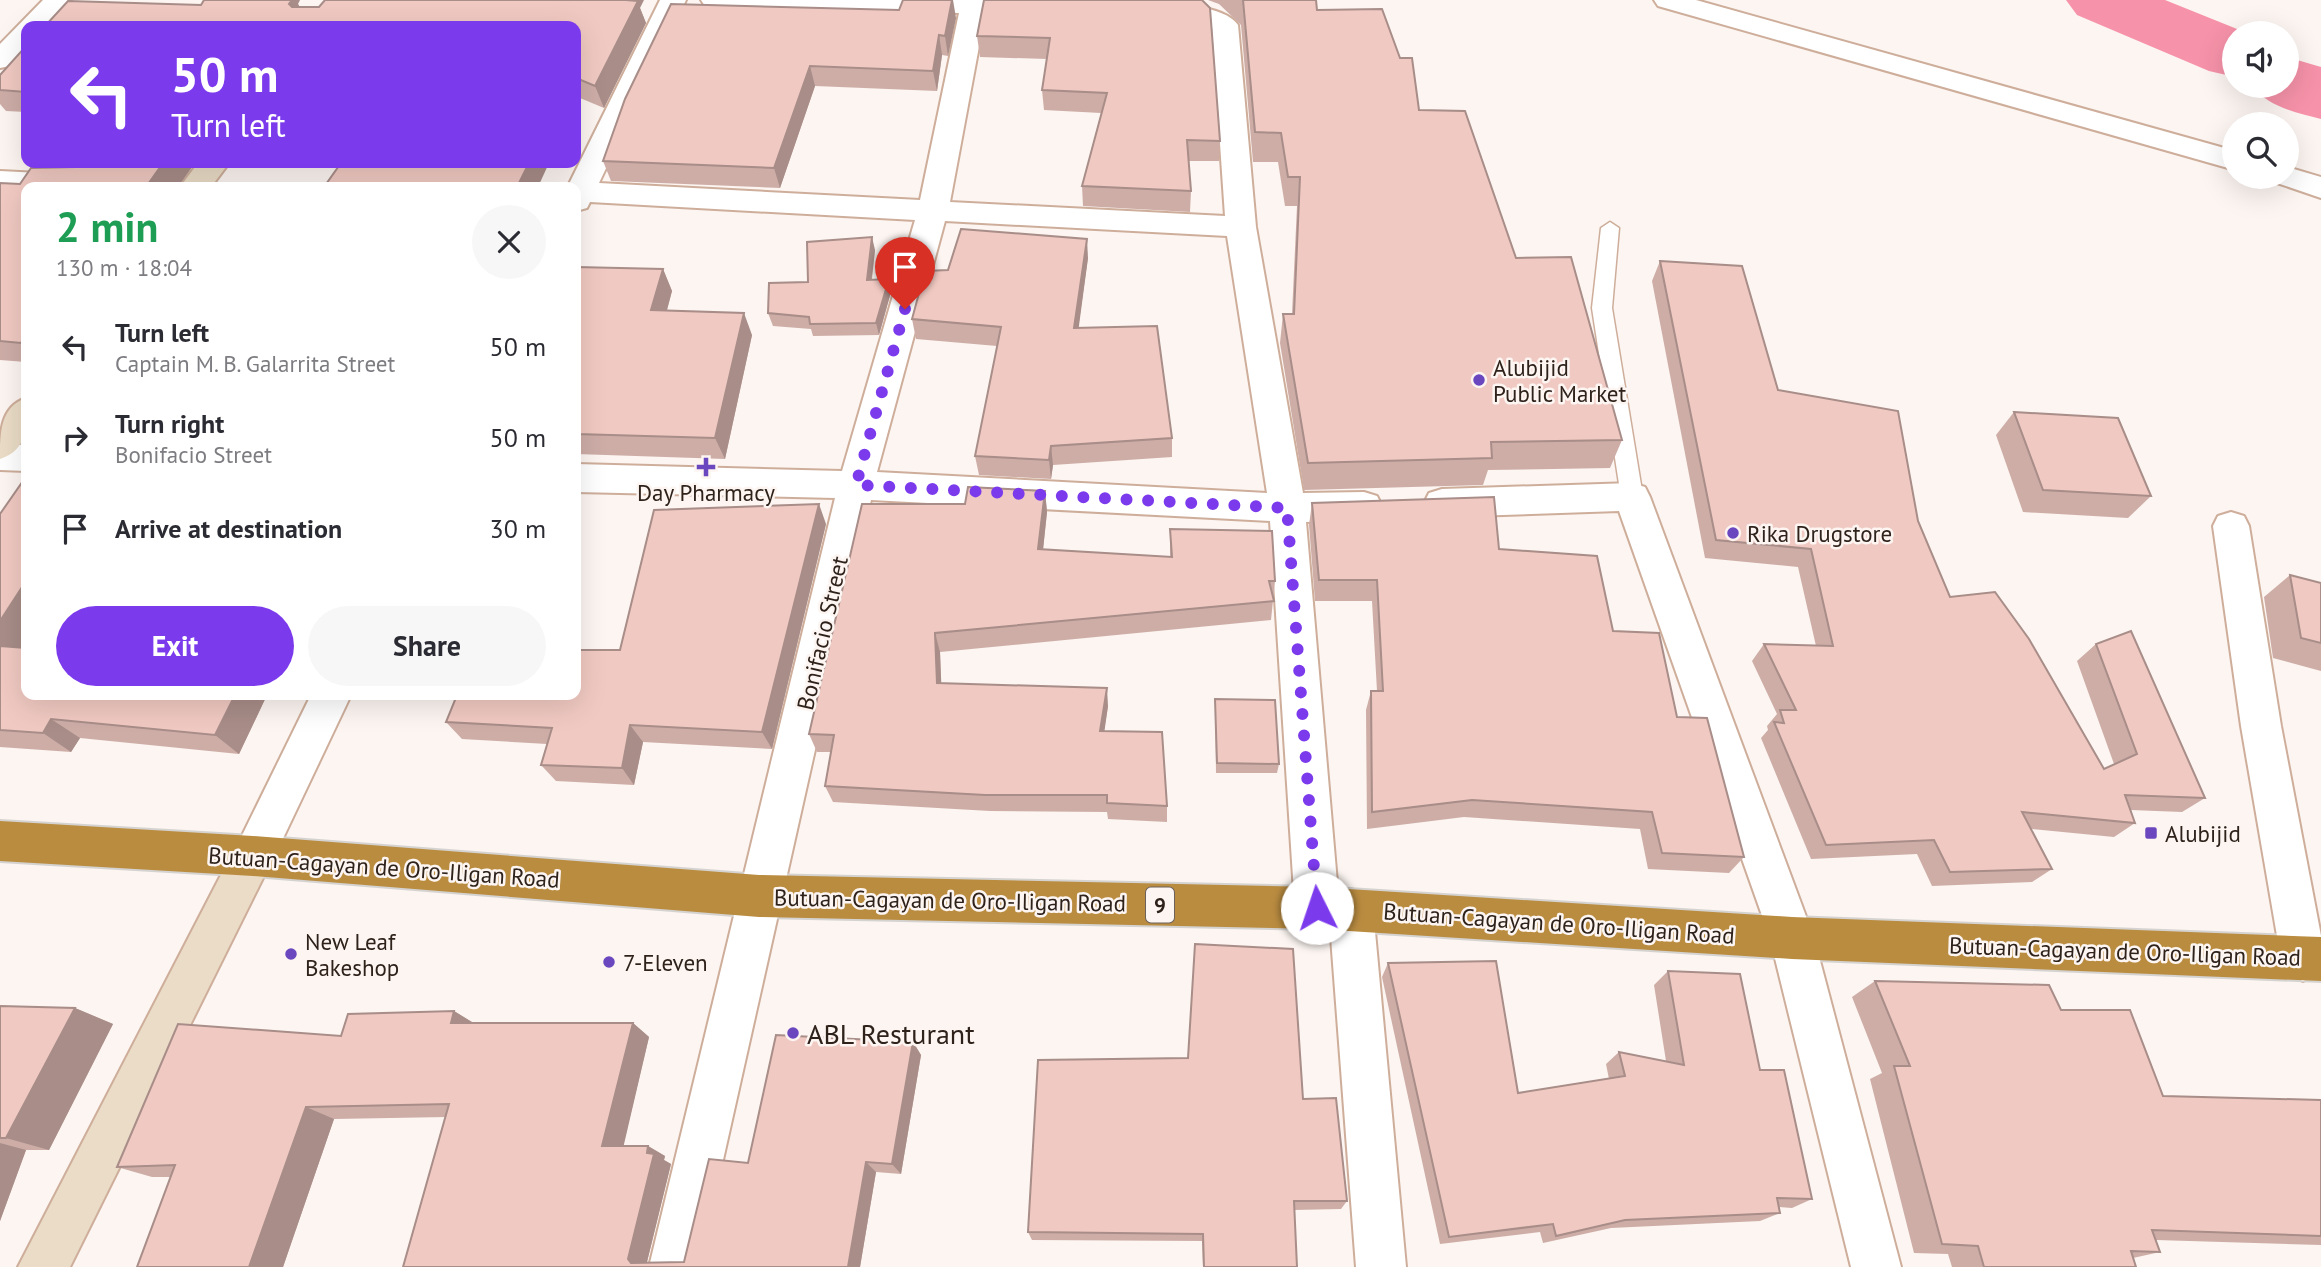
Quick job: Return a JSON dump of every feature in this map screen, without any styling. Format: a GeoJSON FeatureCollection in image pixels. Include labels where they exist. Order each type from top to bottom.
{"type":"FeatureCollection","features":[{"type":"Feature","properties":{"kind":"highway","name":"Butuan-Cagayan de Oro-Iligan Road"},"geometry":{"type":"LineString","coordinates":[[0,841],[253,856],[759,896],[1334,909],[1792,938],[2312,959]]}},
{"type":"Feature","properties":{"kind":"street"},"geometry":{"type":"LineString","coordinates":[[38,21],[58,0]]}},
{"type":"Feature","properties":{"kind":"street"},"geometry":{"type":"LineString","coordinates":[[581,187],[673,0]]}},
{"type":"Feature","properties":{"kind":"street"},"geometry":{"type":"LineString","coordinates":[[714,0],[1055,7]]}},
{"type":"Feature","properties":{"kind":"street"},"geometry":{"type":"LineString","coordinates":[[1667,0],[2222,157]]}},
{"type":"Feature","properties":{"kind":"street","name":"Bonifacio Street"},"geometry":{"type":"LineString","coordinates":[[674,1267],[856,485],[933,209],[974,4]]}},
{"type":"Feature","properties":{"kind":"street"},"geometry":{"type":"LineString","coordinates":[[1138,7],[1193,6],[1212,11],[1225,25],[1241,227],[1287,508],[1334,909],[1381,1267]]}},
{"type":"Feature","properties":{"kind":"street"},"geometry":{"type":"LineString","coordinates":[[0,60],[21,38]]}},
{"type":"Feature","properties":{"kind":"street"},"geometry":{"type":"LineString","coordinates":[[199,182],[210,168]]}},
{"type":"Feature","properties":{"kind":"street"},"geometry":{"type":"LineString","coordinates":[[2299,180],[2321,188]]}},
{"type":"Feature","properties":{"kind":"street"},"geometry":{"type":"LineString","coordinates":[[0,181],[21,182]]}},
{"type":"Feature","properties":{"kind":"street"},"geometry":{"type":"LineString","coordinates":[[581,195],[933,209],[1241,227]]}},
{"type":"Feature","properties":{"kind":"street"},"geometry":{"type":"LineString","coordinates":[[0,446],[21,418]]}},
{"type":"Feature","properties":{"kind":"street"},"geometry":{"type":"LineString","coordinates":[[0,457],[21,458]]}},
{"type":"Feature","properties":{"kind":"street"},"geometry":{"type":"LineString","coordinates":[[581,478],[856,485],[1287,508],[1632,497],[1792,938],[1876,1267]]}},
{"type":"Feature","properties":{"kind":"street"},"geometry":{"type":"LineString","coordinates":[[2231,526],[2261,726],[2312,959]]}},
{"type":"Feature","properties":{"kind":"street"},"geometry":{"type":"LineString","coordinates":[[43,1267],[253,856],[329,700]]}},
{"type":"Feature","properties":{"kind":"lane"},"geometry":{"type":"LineString","coordinates":[[1610,228],[1602,308],[1632,497]]}},
{"type":"Feature","properties":{"kind":"building"},"geometry":{"type":"Polygon","coordinates":[[[204,0],[292,0],[289,4],[292,7],[319,7],[325,0],[638,1],[595,86],[581,80],[581,21],[50,21],[68,1],[201,5],[204,0]]]}},
{"type":"Feature","properties":{"kind":"building"},"geometry":{"type":"Polygon","coordinates":[[[903,0],[952,0],[945,36],[939,35],[933,71],[810,66],[774,168],[603,161],[625,99],[671,4],[899,10],[903,0]]]}},
{"type":"Feature","properties":{"kind":"building"},"geometry":{"type":"Polygon","coordinates":[[[984,0],[1202,0],[1210,8],[1220,141],[1187,140],[1191,191],[1082,186],[1107,93],[1042,90],[1050,38],[977,36],[984,0]]]}},
{"type":"Feature","properties":{"kind":"building"},"geometry":{"type":"Polygon","coordinates":[[[1243,0],[1316,0],[1317,10],[1382,9],[1400,58],[1412,58],[1419,110],[1465,111],[1516,258],[1571,257],[1622,440],[1491,442],[1492,458],[1308,463],[1283,314],[1294,314],[1300,177],[1288,177],[1281,133],[1255,132],[1243,0]]]}},
{"type":"Feature","properties":{"kind":"building"},"geometry":{"type":"Polygon","coordinates":[[[21,52],[21,92],[0,90],[0,75],[21,52]]]}},
{"type":"Feature","properties":{"kind":"building"},"geometry":{"type":"Polygon","coordinates":[[[31,168],[159,168],[150,182],[21,182],[31,168]]]}},
{"type":"Feature","properties":{"kind":"building"},"geometry":{"type":"Polygon","coordinates":[[[337,168],[526,168],[520,182],[328,182],[337,168]]]}},
{"type":"Feature","properties":{"kind":"building"},"geometry":{"type":"Polygon","coordinates":[[[0,183],[20,184],[21,343],[0,341],[0,183]]]}},
{"type":"Feature","properties":{"kind":"building"},"geometry":{"type":"Polygon","coordinates":[[[961,229],[1087,239],[1074,328],[1157,326],[1172,438],[1051,446],[1049,460],[975,456],[1001,327],[912,319],[925,271],[948,270],[961,229]]]}},
{"type":"Feature","properties":{"kind":"building"},"geometry":{"type":"Polygon","coordinates":[[[872,237],[867,280],[889,279],[876,323],[810,324],[809,317],[768,313],[769,283],[808,282],[807,242],[872,237]]]}},
{"type":"Feature","properties":{"kind":"building"},"geometry":{"type":"Polygon","coordinates":[[[1660,261],[1742,266],[1778,390],[1898,411],[1918,521],[1950,597],[1995,592],[2029,639],[2104,769],[2137,754],[2096,644],[2131,631],[2205,798],[2125,795],[2135,823],[2022,812],[2052,869],[1950,872],[1934,840],[1826,845],[1774,722],[1784,723],[1780,710],[1796,710],[1764,644],[1833,646],[1811,549],[1716,540],[1660,261]]]}},
{"type":"Feature","properties":{"kind":"building"},"geometry":{"type":"Polygon","coordinates":[[[581,267],[663,269],[651,310],[744,313],[715,438],[581,434],[581,267]]]}},
{"type":"Feature","properties":{"kind":"building"},"geometry":{"type":"Polygon","coordinates":[[[2014,412],[2118,418],[2151,496],[2043,490],[2014,412]]]}},
{"type":"Feature","properties":{"kind":"building"},"geometry":{"type":"Polygon","coordinates":[[[21,484],[21,589],[0,621],[0,514],[21,484]]]}},
{"type":"Feature","properties":{"kind":"building"},"geometry":{"type":"Polygon","coordinates":[[[968,487],[1045,491],[1038,549],[1172,557],[1170,529],[1272,531],[1275,581],[1269,581],[1274,601],[935,633],[937,683],[1107,688],[1100,731],[1162,732],[1167,806],[1107,803],[1107,795],[985,795],[825,786],[834,735],[809,734],[862,504],[965,504],[968,487]]]}},
{"type":"Feature","properties":{"kind":"building"},"geometry":{"type":"Polygon","coordinates":[[[1494,497],[1499,549],[1597,556],[1613,631],[1659,633],[1677,717],[1707,718],[1744,857],[1662,853],[1652,812],[1472,800],[1372,812],[1371,691],[1383,691],[1377,580],[1319,580],[1312,503],[1494,497]]]}},
{"type":"Feature","properties":{"kind":"building"},"geometry":{"type":"Polygon","coordinates":[[[819,504],[762,732],[630,725],[622,768],[541,765],[552,728],[446,722],[455,700],[581,700],[581,650],[620,650],[654,510],[819,504]]]}},
{"type":"Feature","properties":{"kind":"building"},"geometry":{"type":"Polygon","coordinates":[[[2290,575],[2321,583],[2321,643],[2301,638],[2290,575]]]}},
{"type":"Feature","properties":{"kind":"building"},"geometry":{"type":"Polygon","coordinates":[[[0,646],[21,648],[21,700],[232,700],[215,735],[51,719],[43,733],[0,730],[0,646]]]}},
{"type":"Feature","properties":{"kind":"building"},"geometry":{"type":"Polygon","coordinates":[[[1215,699],[1275,700],[1279,764],[1217,763],[1215,699]]]}},
{"type":"Feature","properties":{"kind":"building"},"geometry":{"type":"Polygon","coordinates":[[[1195,944],[1293,949],[1303,1099],[1336,1098],[1347,1201],[1294,1201],[1297,1267],[1204,1267],[1203,1234],[1028,1232],[1038,1060],[1188,1058],[1195,944]]]}},
{"type":"Feature","properties":{"kind":"building"},"geometry":{"type":"Polygon","coordinates":[[[1496,961],[1518,1093],[1625,1076],[1619,1052],[1684,1065],[1668,971],[1740,974],[1760,1070],[1784,1070],[1812,1199],[1777,1198],[1780,1213],[1625,1220],[1556,1236],[1553,1224],[1449,1237],[1388,963],[1496,961]]]}},
{"type":"Feature","properties":{"kind":"building"},"geometry":{"type":"Polygon","coordinates":[[[1875,981],[2049,985],[2061,1010],[2130,1010],[2163,1096],[2321,1100],[2321,1236],[2152,1230],[2160,1252],[2131,1251],[2136,1267],[1984,1267],[1978,1246],[1942,1244],[1894,1066],[1910,1066],[1875,981]]]}},
{"type":"Feature","properties":{"kind":"building"},"geometry":{"type":"Polygon","coordinates":[[[0,1006],[75,1008],[6,1138],[0,1138],[0,1006]]]}},
{"type":"Feature","properties":{"kind":"building"},"geometry":{"type":"Polygon","coordinates":[[[454,1011],[451,1023],[633,1023],[602,1146],[648,1146],[647,1153],[654,1154],[628,1259],[631,1263],[684,1262],[709,1159],[748,1163],[776,1035],[913,1042],[892,1164],[866,1162],[848,1267],[403,1267],[449,1104],[306,1107],[249,1267],[137,1267],[175,1165],[117,1167],[178,1024],[341,1036],[348,1014],[454,1011]]]}},
{"type":"Feature","properties":{"kind":"waterway"},"geometry":{"type":"LineString","coordinates":[[2102,0],[2222,50]]}},
{"type":"Feature","properties":{"kind":"waterway"},"geometry":{"type":"LineString","coordinates":[[2299,86],[2321,96]]}},
{"type":"Feature","properties":{"kind":"place","name":"Alubijid Public Market"},"geometry":{"type":"Point","coordinates":[1479,380]}},
{"type":"Feature","properties":{"kind":"place","name":"Day Pharmacy"},"geometry":{"type":"Point","coordinates":[706,467]}},
{"type":"Feature","properties":{"kind":"place","name":"Rika Drugstore"},"geometry":{"type":"Point","coordinates":[1733,533]}},
{"type":"Feature","properties":{"kind":"place","name":"Alubijid"},"geometry":{"type":"Point","coordinates":[2151,833]}},
{"type":"Feature","properties":{"kind":"place","name":"New Leaf Bakeshop"},"geometry":{"type":"Point","coordinates":[291,954]}},
{"type":"Feature","properties":{"kind":"place","name":"7-Eleven"},"geometry":{"type":"Point","coordinates":[609,962]}},
{"type":"Feature","properties":{"kind":"place","name":"ABL Resturant"},"geometry":{"type":"Point","coordinates":[793,1033]}},
{"type":"Feature","properties":{"kind":"route"},"geometry":{"type":"LineString","coordinates":[[905,309],[856,485],[1287,508],[1317,908]]}}]}
